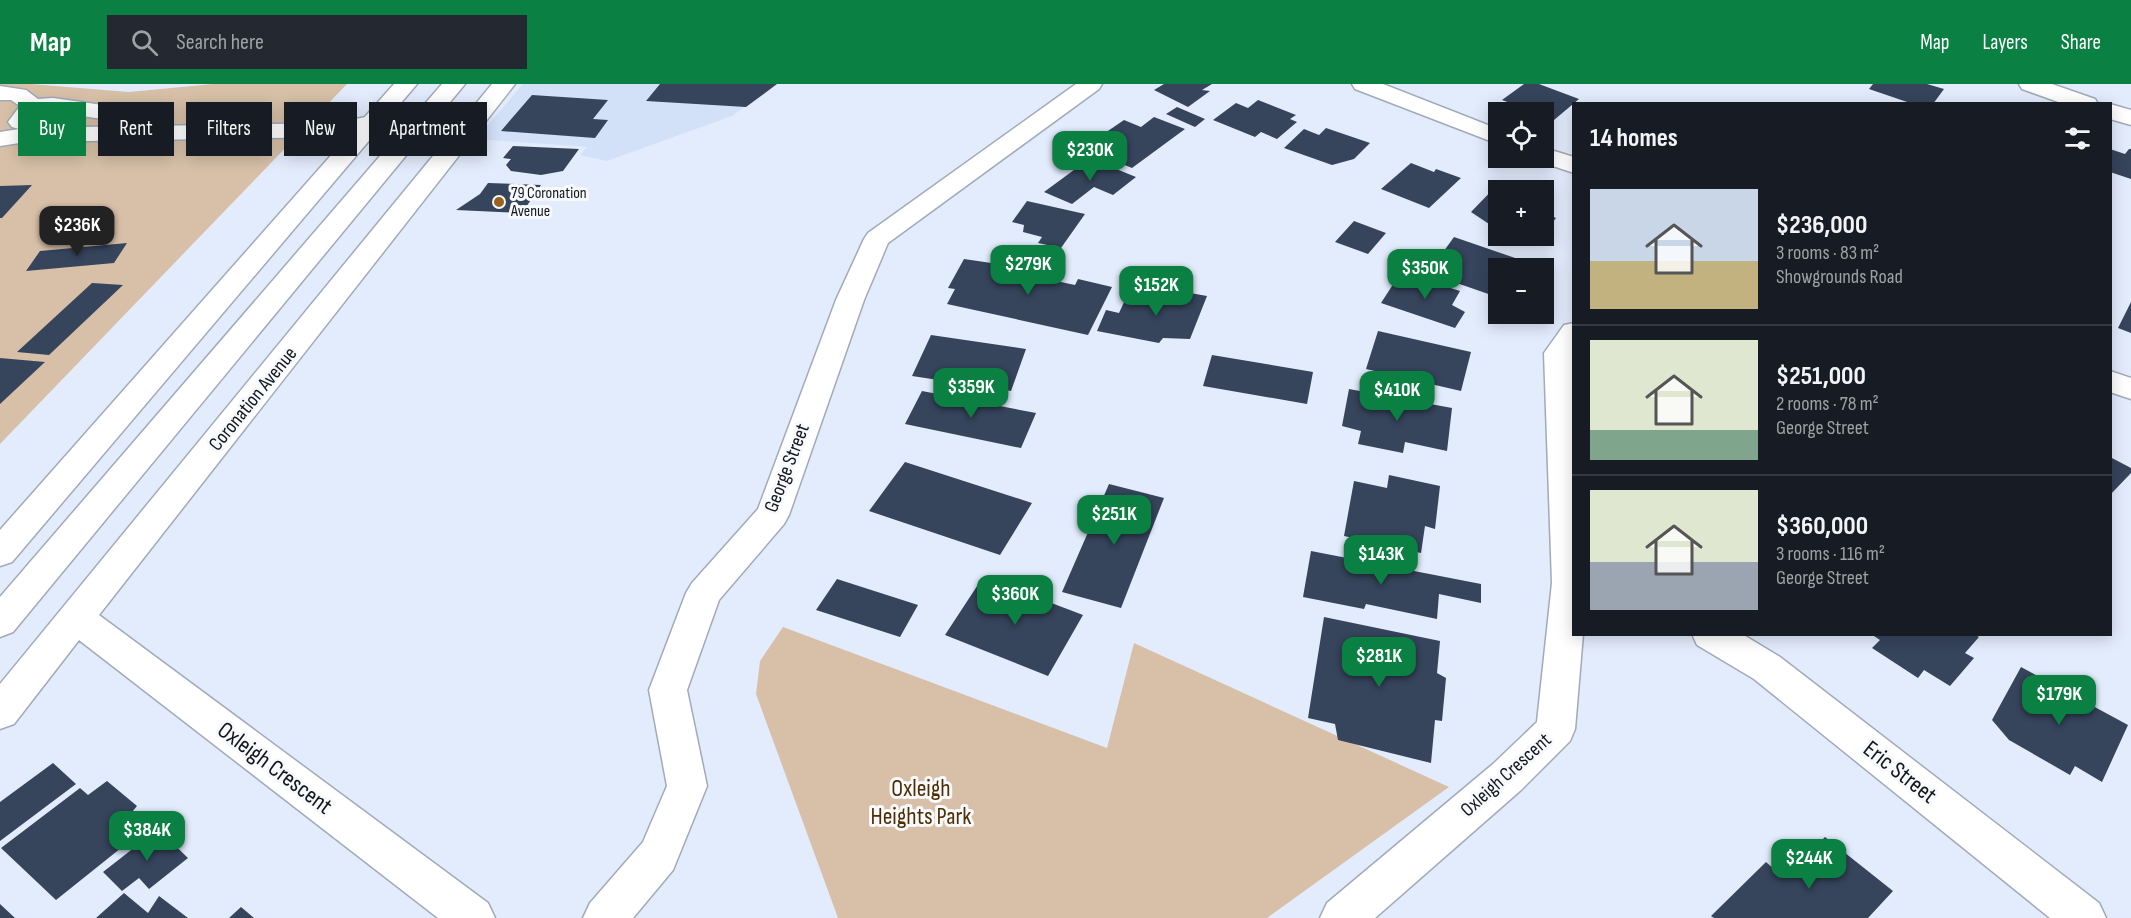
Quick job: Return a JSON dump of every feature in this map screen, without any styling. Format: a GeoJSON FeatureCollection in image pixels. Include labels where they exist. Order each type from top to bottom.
{"type":"FeatureCollection","features":[{"type":"Feature","properties":{"kind":"street"},"geometry":{"type":"LineString","coordinates":[[390,102],[406,84]]}},
{"type":"Feature","properties":{"kind":"street"},"geometry":{"type":"LineString","coordinates":[[439,102],[454,84]]}},
{"type":"Feature","properties":{"kind":"street","name":"Coronation Avenue"},"geometry":{"type":"LineString","coordinates":[[0,712],[504,84]]}},
{"type":"Feature","properties":{"kind":"street","name":"George Street"},"geometry":{"type":"LineString","coordinates":[[605,918],[658,856],[687,786],[668,690],[704,593],[772,515],[850,300],[877,239],[1091,84]]}},
{"type":"Feature","properties":{"kind":"street"},"geometry":{"type":"LineString","coordinates":[[1363,84],[1488,133]]}},
{"type":"Feature","properties":{"kind":"street"},"geometry":{"type":"LineString","coordinates":[[2030,84],[2081,102]]}},
{"type":"Feature","properties":{"kind":"street"},"geometry":{"type":"LineString","coordinates":[[0,93],[19,94],[30,102]]}},
{"type":"Feature","properties":{"kind":"street"},"geometry":{"type":"LineString","coordinates":[[86,109],[150,118],[211,119],[352,110],[369,120]]}},
{"type":"Feature","properties":{"kind":"street"},"geometry":{"type":"LineString","coordinates":[[2112,112],[2131,118]]}},
{"type":"Feature","properties":{"kind":"street"},"geometry":{"type":"LineString","coordinates":[[0,133],[18,123]]}},
{"type":"Feature","properties":{"kind":"street"},"geometry":{"type":"LineString","coordinates":[[0,139],[26,135],[337,130],[369,123]]}},
{"type":"Feature","properties":{"kind":"street"},"geometry":{"type":"LineString","coordinates":[[0,553],[369,127]]}},
{"type":"Feature","properties":{"kind":"street"},"geometry":{"type":"LineString","coordinates":[[0,622],[394,156]]}},
{"type":"Feature","properties":{"kind":"street"},"geometry":{"type":"LineString","coordinates":[[1554,159],[1572,165]]}},
{"type":"Feature","properties":{"kind":"street","name":"Oxleigh Crescent"},"geometry":{"type":"LineString","coordinates":[[1342,918],[1507,777],[1556,729],[1572,584],[1559,353],[1572,335]]}},
{"type":"Feature","properties":{"kind":"street"},"geometry":{"type":"LineString","coordinates":[[2112,382],[2131,389]]}},
{"type":"Feature","properties":{"kind":"street","name":"Oxleigh Crescent"},"geometry":{"type":"LineString","coordinates":[[77,618],[472,918]]}},
{"type":"Feature","properties":{"kind":"street","name":"Eric Street"},"geometry":{"type":"LineString","coordinates":[[1713,636],[1767,668],[2084,918]]}},
{"type":"Feature","properties":{"kind":"shaded area"},"geometry":{"type":"Polygon","coordinates":[[[523,84],[777,84],[732,116],[607,161],[580,155],[587,147],[487,140],[487,126],[523,84]]]}},
{"type":"Feature","properties":{"kind":"green space"},"geometry":{"type":"Polygon","coordinates":[[[0,84],[31,84],[129,92],[213,84],[347,84],[330,102],[284,102],[284,149],[0,444],[0,84]]]}},
{"type":"Feature","properties":{"kind":"green space","name":"Oxleigh Heights Park"},"geometry":{"type":"Polygon","coordinates":[[[783,627],[1107,748],[1134,643],[1449,787],[1267,918],[838,918],[756,694],[760,661],[783,627]]]}},
{"type":"Feature","properties":{"kind":"building"},"geometry":{"type":"Polygon","coordinates":[[[660,84],[777,84],[746,107],[646,101],[660,84]]]}},
{"type":"Feature","properties":{"kind":"building"},"geometry":{"type":"Polygon","coordinates":[[[1164,84],[1212,84],[1202,90],[1210,91],[1188,107],[1154,90],[1164,84]]]}},
{"type":"Feature","properties":{"kind":"building"},"geometry":{"type":"Polygon","coordinates":[[[1524,84],[1539,84],[1579,99],[1572,102],[1572,105],[1554,120],[1554,102],[1502,100],[1524,84]]]}},
{"type":"Feature","properties":{"kind":"building"},"geometry":{"type":"Polygon","coordinates":[[[1873,84],[1927,84],[1944,89],[1934,102],[1907,102],[1869,89],[1873,84]]]}},
{"type":"Feature","properties":{"kind":"building"},"geometry":{"type":"Polygon","coordinates":[[[532,95],[608,100],[593,119],[608,120],[595,138],[501,131],[532,95]]]}},
{"type":"Feature","properties":{"kind":"building"},"geometry":{"type":"Polygon","coordinates":[[[1258,100],[1296,115],[1290,119],[1297,122],[1277,139],[1261,132],[1255,137],[1213,120],[1236,103],[1248,108],[1258,100]]]}},
{"type":"Feature","properties":{"kind":"building"},"geometry":{"type":"Polygon","coordinates":[[[1177,107],[1205,119],[1195,127],[1166,114],[1177,107]]]}},
{"type":"Feature","properties":{"kind":"building"},"geometry":{"type":"Polygon","coordinates":[[[1154,117],[1185,129],[1132,168],[1083,148],[1124,120],[1141,127],[1154,117]]]}},
{"type":"Feature","properties":{"kind":"building"},"geometry":{"type":"Polygon","coordinates":[[[1326,128],[1370,143],[1354,159],[1332,165],[1284,148],[1304,129],[1319,135],[1326,128]]]}},
{"type":"Feature","properties":{"kind":"building"},"geometry":{"type":"Polygon","coordinates":[[[513,146],[579,149],[563,171],[541,175],[511,171],[506,165],[511,159],[503,158],[513,146]]]}},
{"type":"Feature","properties":{"kind":"building"},"geometry":{"type":"Polygon","coordinates":[[[2131,149],[2131,179],[2112,173],[2112,150],[2125,154],[2131,149]]]}},
{"type":"Feature","properties":{"kind":"building"},"geometry":{"type":"Polygon","coordinates":[[[1094,160],[1136,177],[1113,195],[1094,187],[1072,204],[1044,192],[1078,167],[1083,169],[1094,160]]]}},
{"type":"Feature","properties":{"kind":"building"},"geometry":{"type":"Polygon","coordinates":[[[1411,163],[1434,172],[1436,169],[1461,178],[1429,208],[1381,189],[1411,163]]]}},
{"type":"Feature","properties":{"kind":"building","name":"79 Coronation Avenue"},"geometry":{"type":"Polygon","coordinates":[[[488,183],[541,185],[522,213],[456,210],[480,194],[488,183]]]}},
{"type":"Feature","properties":{"kind":"building"},"geometry":{"type":"Polygon","coordinates":[[[32,185],[2,218],[0,218],[0,186],[32,185]]]}},
{"type":"Feature","properties":{"kind":"building"},"geometry":{"type":"Polygon","coordinates":[[[1488,194],[1488,223],[1471,212],[1488,194]]]}},
{"type":"Feature","properties":{"kind":"building"},"geometry":{"type":"Polygon","coordinates":[[[1027,201],[1085,214],[1061,248],[1038,243],[1042,237],[1023,232],[1024,225],[1012,222],[1027,201]]]}},
{"type":"Feature","properties":{"kind":"building"},"geometry":{"type":"Polygon","coordinates":[[[1354,221],[1386,233],[1368,254],[1335,242],[1354,221]]]}},
{"type":"Feature","properties":{"kind":"building"},"geometry":{"type":"Polygon","coordinates":[[[1454,237],[1515,258],[1488,258],[1488,294],[1428,273],[1454,237]]]}},
{"type":"Feature","properties":{"kind":"building"},"geometry":{"type":"Polygon","coordinates":[[[127,243],[114,263],[26,271],[40,251],[127,243]]]}},
{"type":"Feature","properties":{"kind":"building"},"geometry":{"type":"Polygon","coordinates":[[[964,259],[1005,265],[1003,270],[1033,275],[1035,270],[1059,275],[1056,281],[1075,285],[1078,279],[1112,287],[1088,335],[947,304],[955,289],[948,288],[964,259]]]}},
{"type":"Feature","properties":{"kind":"building"},"geometry":{"type":"Polygon","coordinates":[[[1401,272],[1460,291],[1452,305],[1465,312],[1455,328],[1381,303],[1401,272]]]}},
{"type":"Feature","properties":{"kind":"building"},"geometry":{"type":"Polygon","coordinates":[[[92,283],[123,285],[49,355],[17,352],[92,283]]]}},
{"type":"Feature","properties":{"kind":"building"},"geometry":{"type":"Polygon","coordinates":[[[1162,288],[1207,296],[1190,339],[1163,338],[1159,343],[1097,331],[1106,310],[1119,313],[1125,300],[1144,303],[1146,298],[1157,300],[1162,288]]]}},
{"type":"Feature","properties":{"kind":"building"},"geometry":{"type":"Polygon","coordinates":[[[2131,302],[2131,333],[2118,328],[2131,302]]]}},
{"type":"Feature","properties":{"kind":"building"},"geometry":{"type":"Polygon","coordinates":[[[1378,331],[1471,352],[1461,391],[1366,369],[1378,331]]]}},
{"type":"Feature","properties":{"kind":"building"},"geometry":{"type":"Polygon","coordinates":[[[931,335],[1026,349],[1011,391],[912,376],[931,335]]]}},
{"type":"Feature","properties":{"kind":"building"},"geometry":{"type":"Polygon","coordinates":[[[1212,355],[1313,372],[1307,404],[1203,386],[1212,355]]]}},
{"type":"Feature","properties":{"kind":"building"},"geometry":{"type":"Polygon","coordinates":[[[0,358],[45,362],[0,404],[0,358]]]}},
{"type":"Feature","properties":{"kind":"building"},"geometry":{"type":"Polygon","coordinates":[[[1349,389],[1452,408],[1447,451],[1405,442],[1403,453],[1358,444],[1361,431],[1342,426],[1349,389]]]}},
{"type":"Feature","properties":{"kind":"building"},"geometry":{"type":"Polygon","coordinates":[[[922,391],[1036,413],[1021,448],[905,424],[922,391]]]}},
{"type":"Feature","properties":{"kind":"building"},"geometry":{"type":"Polygon","coordinates":[[[2112,458],[2131,468],[2131,473],[2112,493],[2112,458]]]}},
{"type":"Feature","properties":{"kind":"building"},"geometry":{"type":"Polygon","coordinates":[[[905,462],[1032,503],[1000,555],[869,511],[905,462]]]}},
{"type":"Feature","properties":{"kind":"building"},"geometry":{"type":"Polygon","coordinates":[[[1389,475],[1440,486],[1435,529],[1425,526],[1421,553],[1344,536],[1354,481],[1387,488],[1389,475]]]}},
{"type":"Feature","properties":{"kind":"building"},"geometry":{"type":"Polygon","coordinates":[[[1109,484],[1164,498],[1121,608],[1062,592],[1109,484]]]}},
{"type":"Feature","properties":{"kind":"building"},"geometry":{"type":"Polygon","coordinates":[[[1311,551],[1481,584],[1481,603],[1439,594],[1437,619],[1366,604],[1364,609],[1303,597],[1311,551]]]}},
{"type":"Feature","properties":{"kind":"building"},"geometry":{"type":"Polygon","coordinates":[[[983,577],[1083,615],[1048,676],[945,635],[983,577]]]}},
{"type":"Feature","properties":{"kind":"building"},"geometry":{"type":"Polygon","coordinates":[[[837,579],[918,605],[900,637],[816,610],[837,579]]]}},
{"type":"Feature","properties":{"kind":"building"},"geometry":{"type":"Polygon","coordinates":[[[1324,617],[1440,641],[1437,673],[1446,678],[1442,721],[1435,720],[1431,763],[1338,740],[1335,724],[1308,718],[1324,617]]]}},
{"type":"Feature","properties":{"kind":"building"},"geometry":{"type":"Polygon","coordinates":[[[1874,636],[1979,637],[1965,653],[1974,658],[1950,686],[1924,670],[1918,678],[1872,648],[1880,640],[1874,636]]]}},
{"type":"Feature","properties":{"kind":"building"},"geometry":{"type":"Polygon","coordinates":[[[2021,667],[2128,725],[2102,782],[2075,766],[2070,775],[2009,740],[1992,720],[2021,667]]]}},
{"type":"Feature","properties":{"kind":"building"},"geometry":{"type":"Polygon","coordinates":[[[53,763],[76,784],[0,841],[0,802],[53,763]]]}},
{"type":"Feature","properties":{"kind":"building"},"geometry":{"type":"Polygon","coordinates":[[[107,781],[137,806],[123,823],[131,840],[56,900],[1,848],[80,788],[88,795],[107,781]]]}},
{"type":"Feature","properties":{"kind":"building"},"geometry":{"type":"Polygon","coordinates":[[[158,829],[188,858],[149,889],[139,878],[122,891],[103,872],[158,829]]]}},
{"type":"Feature","properties":{"kind":"building"},"geometry":{"type":"Polygon","coordinates":[[[1825,837],[1893,891],[1868,918],[1714,918],[1711,916],[1766,862],[1784,878],[1825,837]]]}},
{"type":"Feature","properties":{"kind":"building"},"geometry":{"type":"Polygon","coordinates":[[[124,893],[148,913],[159,896],[188,918],[96,918],[124,893]]]}},
{"type":"Feature","properties":{"kind":"building"},"geometry":{"type":"Polygon","coordinates":[[[0,904],[15,918],[0,918],[0,904]]]}},
{"type":"Feature","properties":{"kind":"building"},"geometry":{"type":"Polygon","coordinates":[[[241,907],[254,918],[229,918],[241,907]]]}},
{"type":"Feature","properties":{"kind":"place","name":"79 Coronation Avenue"},"geometry":{"type":"Point","coordinates":[499,202]}}]}
